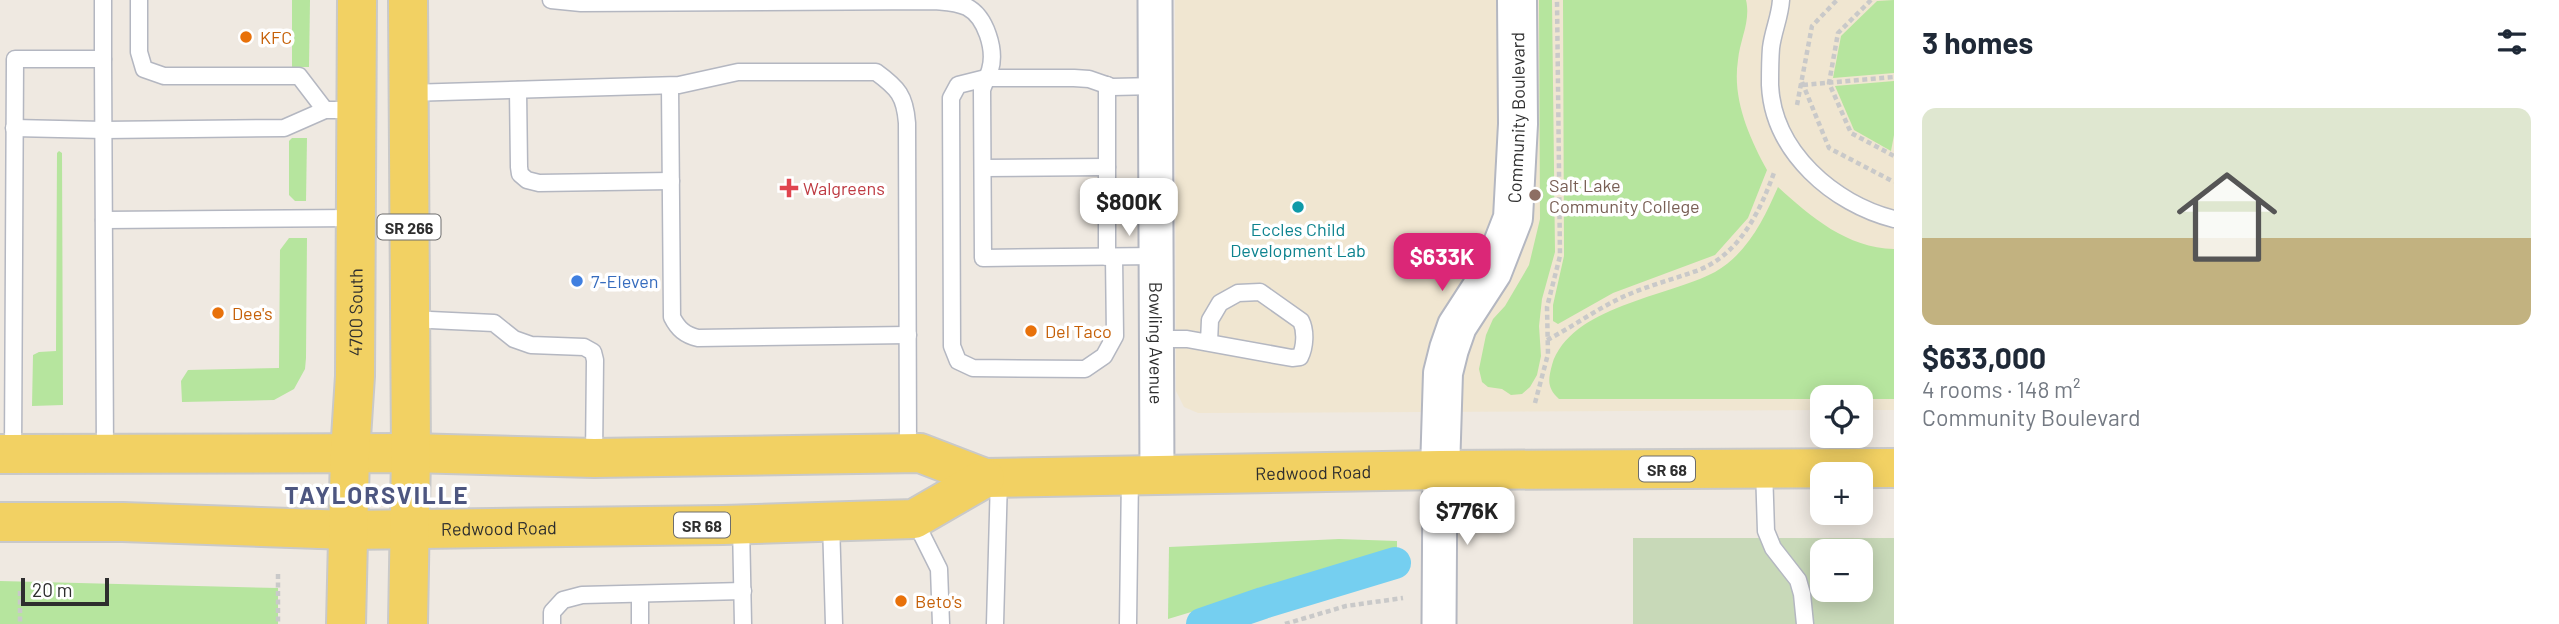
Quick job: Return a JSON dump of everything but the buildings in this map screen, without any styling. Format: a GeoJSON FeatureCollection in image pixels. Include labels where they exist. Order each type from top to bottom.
{"type":"FeatureCollection","features":[{"type":"Feature","properties":{"kind":"main road","name":"4700 South"},"geometry":{"type":"LineString","coordinates":[[346,624],[350,453],[355,376],[356,218],[341,110],[357,0]]}},
{"type":"Feature","properties":{"kind":"main road","name":"SR 266"},"geometry":{"type":"LineString","coordinates":[[408,0],[411,453],[408,624]]}},
{"type":"Feature","properties":{"kind":"main road","name":"Redwood Road"},"geometry":{"type":"LineString","coordinates":[[6,454],[411,453],[594,458],[919,453],[992,478],[1440,470],[1894,468]]}},
{"type":"Feature","properties":{"kind":"main road","name":"Redwood Road"},"geometry":{"type":"LineString","coordinates":[[0,522],[123,522],[348,530],[914,519],[992,478]]}},
{"type":"Feature","properties":{"kind":"street","name":"Bowling Avenue"},"geometry":{"type":"LineString","coordinates":[[1144,476],[1157,339],[1155,0]]}},
{"type":"Feature","properties":{"kind":"street","name":"Community Boulevard"},"geometry":{"type":"LineString","coordinates":[[1440,470],[1443,373],[1449,349],[1457,326],[1492,272],[1513,218],[1518,124],[1517,0]]}},
{"type":"Feature","properties":{"kind":"street"},"geometry":{"type":"LineString","coordinates":[[1439,624],[1440,470]]}},
{"type":"Feature","properties":{"kind":"lane"},"geometry":{"type":"LineString","coordinates":[[103,0],[105,455]]}},
{"type":"Feature","properties":{"kind":"lane"},"geometry":{"type":"LineString","coordinates":[[139,0],[139,52],[145,69],[164,76],[299,76],[341,110]]}},
{"type":"Feature","properties":{"kind":"lane"},"geometry":{"type":"LineString","coordinates":[[551,0],[581,3],[900,0],[944,1],[970,8],[988,33],[991,51],[990,69],[982,90],[983,258],[1157,256]]}},
{"type":"Feature","properties":{"kind":"lane"},"geometry":{"type":"LineString","coordinates":[[1781,0],[1771,47],[1770,87],[1775,114],[1786,137],[1800,159],[1821,182],[1847,201],[1894,219]]}},
{"type":"Feature","properties":{"kind":"lane"},"geometry":{"type":"LineString","coordinates":[[6,454],[15,59],[103,59]]}},
{"type":"Feature","properties":{"kind":"lane"},"geometry":{"type":"LineString","coordinates":[[408,93],[670,86],[738,72],[876,72],[892,83],[905,101],[907,123],[908,453]]}},
{"type":"Feature","properties":{"kind":"lane"},"geometry":{"type":"LineString","coordinates":[[1107,85],[1107,167],[1115,336],[1104,356],[1085,369],[974,368],[958,361],[952,346],[951,98],[958,85],[986,78],[1074,78],[1089,79],[1107,85],[1112,87],[1156,86]]}},
{"type":"Feature","properties":{"kind":"lane"},"geometry":{"type":"LineString","coordinates":[[670,86],[672,317],[677,327],[687,335],[698,338],[908,335]]}},
{"type":"Feature","properties":{"kind":"lane"},"geometry":{"type":"LineString","coordinates":[[518,90],[519,167],[520,174],[527,180],[539,183],[671,181]]}},
{"type":"Feature","properties":{"kind":"lane"},"geometry":{"type":"LineString","coordinates":[[14,128],[284,128],[341,110]]}},
{"type":"Feature","properties":{"kind":"lane"},"geometry":{"type":"LineString","coordinates":[[983,168],[1107,167]]}},
{"type":"Feature","properties":{"kind":"lane"},"geometry":{"type":"LineString","coordinates":[[104,220],[356,218]]}},
{"type":"Feature","properties":{"kind":"lane"},"geometry":{"type":"LineString","coordinates":[[1157,339],[1209,342],[1254,353],[1292,358],[1300,357],[1304,350],[1304,326],[1301,321],[1260,292],[1238,293],[1220,303],[1210,320],[1209,342]]}},
{"type":"Feature","properties":{"kind":"lane"},"geometry":{"type":"LineString","coordinates":[[409,319],[494,323],[514,340],[531,345],[584,347],[593,352],[594,458]]}},
{"type":"Feature","properties":{"kind":"lane"},"geometry":{"type":"LineString","coordinates":[[1764,469],[1766,531],[1773,548],[1798,580],[1805,624]]}},
{"type":"Feature","properties":{"kind":"lane"},"geometry":{"type":"LineString","coordinates":[[1128,624],[1144,476]]}},
{"type":"Feature","properties":{"kind":"lane"},"geometry":{"type":"LineString","coordinates":[[992,478],[995,624]]}},
{"type":"Feature","properties":{"kind":"lane"},"geometry":{"type":"LineString","coordinates":[[914,519],[939,569],[941,624]]}},
{"type":"Feature","properties":{"kind":"lane"},"geometry":{"type":"LineString","coordinates":[[831,522],[834,624]]}},
{"type":"Feature","properties":{"kind":"lane"},"geometry":{"type":"LineString","coordinates":[[741,524],[743,624]]}},
{"type":"Feature","properties":{"kind":"lane"},"geometry":{"type":"LineString","coordinates":[[552,624],[552,612],[563,600],[582,595],[743,592]]}},
{"type":"Feature","properties":{"kind":"lane"},"geometry":{"type":"LineString","coordinates":[[639,624],[640,594]]}},
{"type":"Feature","properties":{"kind":"path"},"geometry":{"type":"LineString","coordinates":[[1535,403],[1548,354],[1547,307],[1560,256],[1557,0]]}},
{"type":"Feature","properties":{"kind":"path"},"geometry":{"type":"LineString","coordinates":[[1796,109],[1803,84],[1812,26],[1837,0]]}},
{"type":"Feature","properties":{"kind":"path"},"geometry":{"type":"LineString","coordinates":[[1871,0],[1838,33],[1829,83],[1851,133],[1894,156]]}},
{"type":"Feature","properties":{"kind":"path"},"geometry":{"type":"LineString","coordinates":[[1803,84],[1894,77]]}},
{"type":"Feature","properties":{"kind":"path"},"geometry":{"type":"LineString","coordinates":[[1803,84],[1829,148],[1893,182],[1894,174]]}},
{"type":"Feature","properties":{"kind":"path"},"geometry":{"type":"LineString","coordinates":[[1547,340],[1629,294],[1714,262],[1737,242],[1753,221],[1766,197],[1775,170]]}},
{"type":"Feature","properties":{"kind":"path"},"geometry":{"type":"LineString","coordinates":[[278,574],[278,624]]}},
{"type":"Feature","properties":{"kind":"path"},"geometry":{"type":"LineString","coordinates":[[20,591],[20,624]]}},
{"type":"Feature","properties":{"kind":"path"},"geometry":{"type":"LineString","coordinates":[[1285,624],[1355,604],[1403,598]]}},
{"type":"Feature","properties":{"kind":"shaded area","name":"Salt Lake Community College"},"geometry":{"type":"Polygon","coordinates":[[[1175,0],[1894,0],[1894,410],[1873,410],[1873,385],[1810,385],[1810,410],[1198,413],[1184,407],[1176,391],[1175,0]]]}},
{"type":"Feature","properties":{"kind":"green space"},"geometry":{"type":"Polygon","coordinates":[[[292,0],[310,0],[309,67],[292,67],[292,0]]]}},
{"type":"Feature","properties":{"kind":"green space"},"geometry":{"type":"Polygon","coordinates":[[[1539,0],[1552,0],[1555,252],[1542,299],[1539,326],[1541,356],[1537,375],[1522,394],[1511,395],[1502,389],[1488,387],[1482,382],[1479,369],[1486,335],[1493,319],[1505,306],[1529,265],[1540,219],[1539,0]]]}},
{"type":"Feature","properties":{"kind":"green space"},"geometry":{"type":"Polygon","coordinates":[[[1563,0],[1746,0],[1747,15],[1739,52],[1737,89],[1748,131],[1767,170],[1748,218],[1715,255],[1613,293],[1558,324],[1553,321],[1553,305],[1564,256],[1563,0]]]}},
{"type":"Feature","properties":{"kind":"green space"},"geometry":{"type":"Polygon","coordinates":[[[1894,0],[1894,73],[1833,78],[1841,36],[1877,1],[1894,0]]]}},
{"type":"Feature","properties":{"kind":"green space"},"geometry":{"type":"Polygon","coordinates":[[[1894,81],[1894,135],[1891,151],[1854,130],[1835,86],[1894,81]]]}},
{"type":"Feature","properties":{"kind":"green space"},"geometry":{"type":"Polygon","coordinates":[[[292,138],[307,138],[306,201],[295,201],[289,195],[289,141],[292,138]]]}},
{"type":"Feature","properties":{"kind":"green space"},"geometry":{"type":"Polygon","coordinates":[[[59,151],[62,153],[63,405],[32,406],[33,355],[56,351],[59,151]]]}},
{"type":"Feature","properties":{"kind":"green space"},"geometry":{"type":"Polygon","coordinates":[[[1778,187],[1817,220],[1845,237],[1877,247],[1894,249],[1894,399],[1873,399],[1873,385],[1810,385],[1810,399],[1559,399],[1555,395],[1550,384],[1552,365],[1562,345],[1578,329],[1623,306],[1715,272],[1745,246],[1767,211],[1778,187]]]}},
{"type":"Feature","properties":{"kind":"green space"},"geometry":{"type":"Polygon","coordinates":[[[289,238],[307,238],[306,358],[305,369],[294,389],[274,400],[182,402],[181,381],[188,370],[279,368],[280,250],[289,238]]]}},
{"type":"Feature","properties":{"kind":"green space"},"geometry":{"type":"Polygon","coordinates":[[[1633,538],[1894,538],[1894,624],[1633,624],[1633,538]]]}},
{"type":"Feature","properties":{"kind":"green space"},"geometry":{"type":"Polygon","coordinates":[[[1339,539],[1397,541],[1397,550],[1168,619],[1169,547],[1339,539]]]}},
{"type":"Feature","properties":{"kind":"green space"},"geometry":{"type":"Polygon","coordinates":[[[0,581],[278,588],[278,624],[0,624],[0,581]]]}},
{"type":"Feature","properties":{"kind":"waterway"},"geometry":{"type":"LineString","coordinates":[[1202,624],[1395,563]]}},
{"type":"Feature","properties":{"kind":"place","name":"KFC"},"geometry":{"type":"Point","coordinates":[246,37]}},
{"type":"Feature","properties":{"kind":"place","name":"Walgreens"},"geometry":{"type":"Point","coordinates":[789,188]}},
{"type":"Feature","properties":{"kind":"place","name":"Salt Lake Community College"},"geometry":{"type":"Point","coordinates":[1535,195]}},
{"type":"Feature","properties":{"kind":"place","name":"Eccles Child Development Lab"},"geometry":{"type":"Point","coordinates":[1298,207]}},
{"type":"Feature","properties":{"kind":"place","name":"7-Eleven"},"geometry":{"type":"Point","coordinates":[577,281]}},
{"type":"Feature","properties":{"kind":"place","name":"Dee's"},"geometry":{"type":"Point","coordinates":[218,313]}},
{"type":"Feature","properties":{"kind":"place","name":"Del Taco"},"geometry":{"type":"Point","coordinates":[1031,331]}},
{"type":"Feature","properties":{"kind":"place","name":"Beto's"},"geometry":{"type":"Point","coordinates":[901,601]}},
{"type":"Feature","properties":{"kind":"district","name":"TAYLORSVILLE"},"geometry":{"type":"Point","coordinates":[377,494]}}]}
